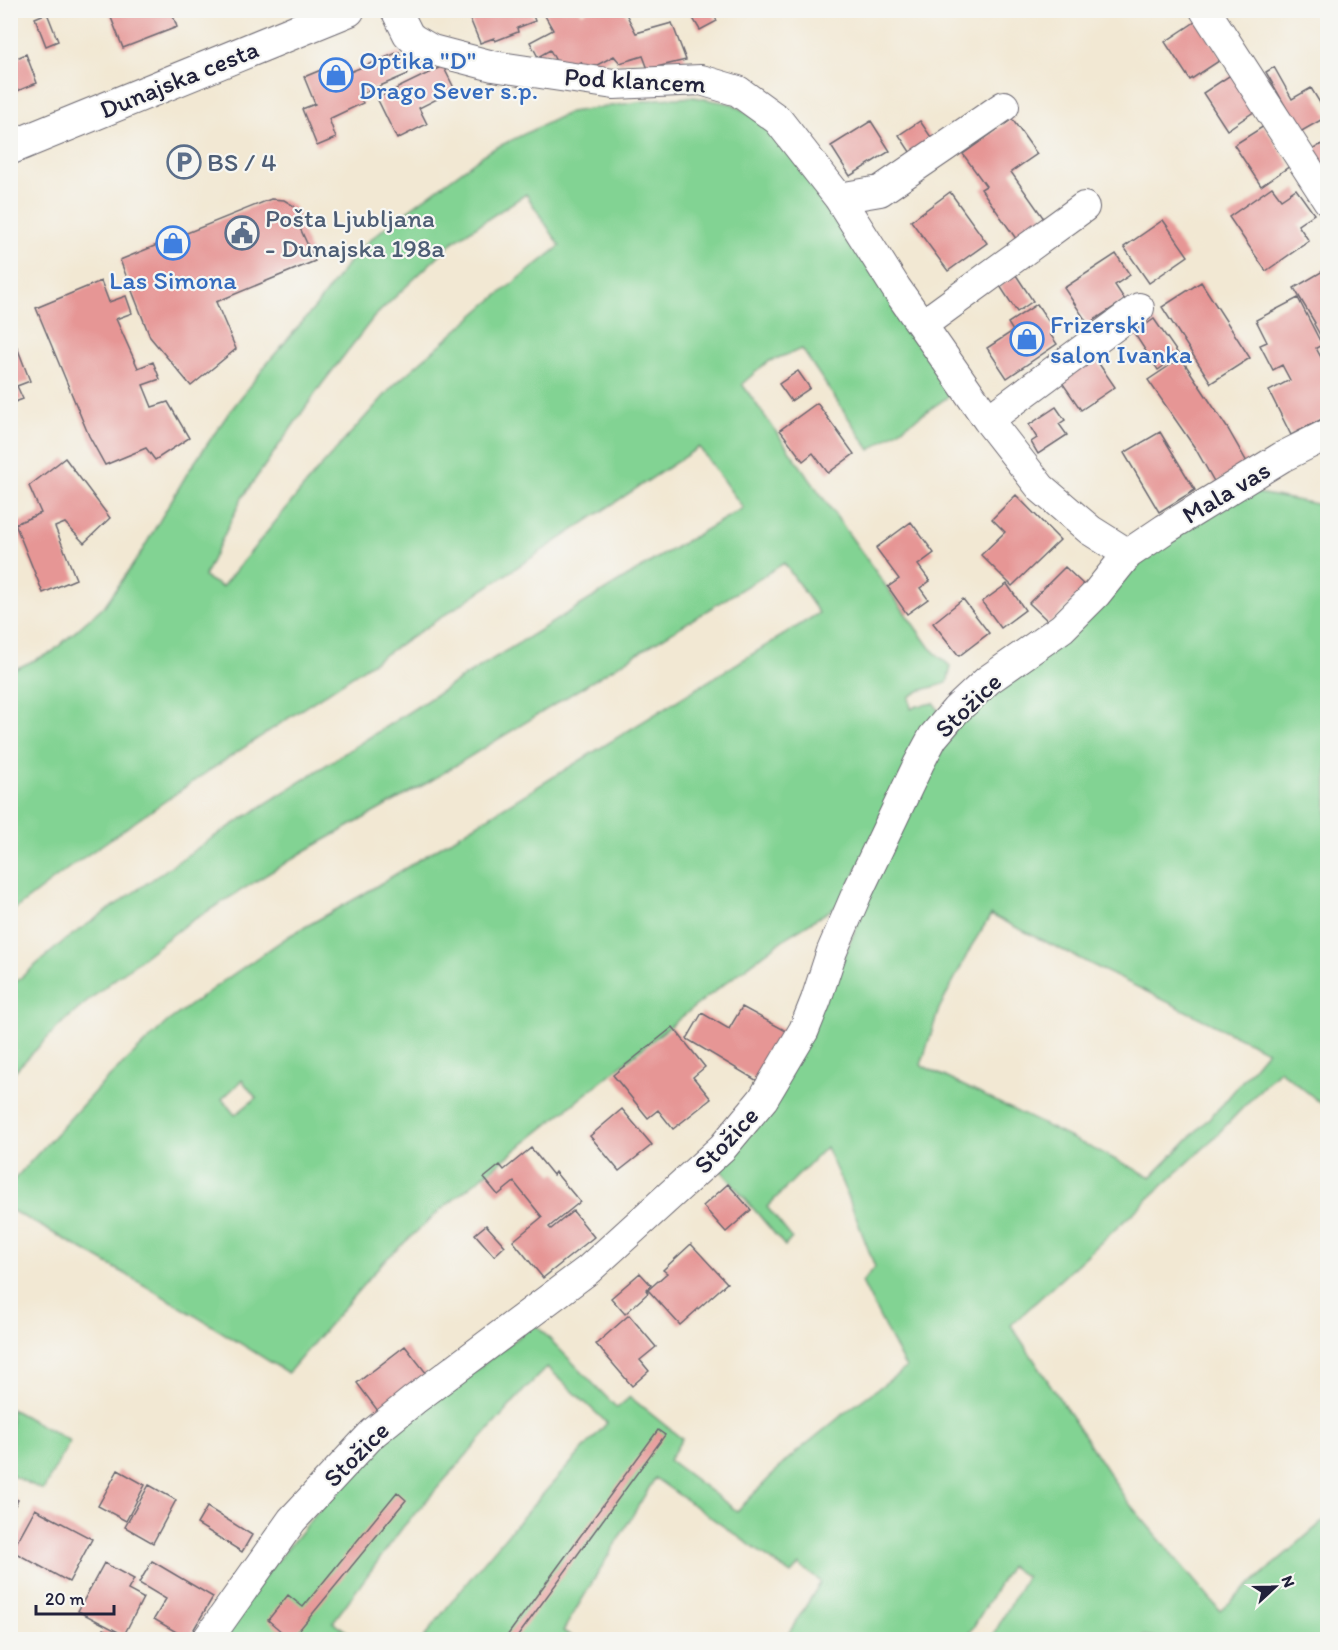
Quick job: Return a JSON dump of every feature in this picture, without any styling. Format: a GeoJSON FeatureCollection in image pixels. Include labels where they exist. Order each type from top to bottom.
{"type":"FeatureCollection","features":[{"type":"Feature","properties":{"kind":"main road","name":"Dunajska cesta"},"geometry":{"type":"LineString","coordinates":[[10,148],[348,10]]}},
{"type":"Feature","properties":{"kind":"street","name":"Pod klancem"},"geometry":{"type":"LineString","coordinates":[[396,10],[408,34],[432,50],[493,66],[614,84],[701,80],[738,91],[778,120],[839,198],[896,288],[988,420],[1041,488],[1090,530],[1128,554]]}},
{"type":"Feature","properties":{"kind":"street"},"geometry":{"type":"LineString","coordinates":[[1206,10],[1328,200]]}},
{"type":"Feature","properties":{"kind":"street"},"geometry":{"type":"LineString","coordinates":[[839,198],[880,191],[1004,106]]}},
{"type":"Feature","properties":{"kind":"street"},"geometry":{"type":"LineString","coordinates":[[922,325],[1084,207]]}},
{"type":"Feature","properties":{"kind":"street"},"geometry":{"type":"LineString","coordinates":[[988,420],[1139,308]]}},
{"type":"Feature","properties":{"kind":"street","name":"Mala vas"},"geometry":{"type":"LineString","coordinates":[[1128,554],[1282,457],[1328,434]]}},
{"type":"Feature","properties":{"kind":"street","name":"Stožice"},"geometry":{"type":"LineString","coordinates":[[207,1640],[292,1521],[373,1433],[588,1270],[723,1147],[763,1099],[804,1030],[832,951],[857,893],[933,737],[956,710],[988,680],[1062,628],[1096,594],[1128,554]]}},
{"type":"Feature","properties":{"kind":"green space"},"geometry":{"type":"Polygon","coordinates":[[[694,97],[733,104],[771,128],[790,152],[955,392],[870,450],[802,349],[767,362],[742,384],[930,648],[951,667],[947,683],[919,691],[909,697],[911,709],[934,703],[939,711],[839,905],[788,936],[698,1004],[437,1213],[382,1263],[288,1373],[151,1289],[11,1210],[10,1184],[97,1089],[167,1022],[222,982],[289,936],[362,895],[819,613],[784,563],[427,783],[305,851],[185,925],[62,1023],[11,1075],[11,986],[65,940],[209,840],[465,676],[743,508],[699,447],[210,770],[70,867],[11,912],[11,671],[52,652],[105,605],[139,556],[188,472],[228,414],[316,306],[358,250],[388,225],[489,151],[570,112],[658,99],[694,97]],[[526,194],[454,241],[374,317],[322,384],[242,498],[204,577],[222,587],[316,472],[394,385],[488,303],[560,246],[526,194]],[[242,1080],[222,1099],[235,1115],[256,1098],[242,1080]]]}},
{"type":"Feature","properties":{"kind":"green space"},"geometry":{"type":"Polygon","coordinates":[[[1247,491],[1327,506],[1327,1108],[1279,1070],[1208,1144],[1011,1325],[1127,1501],[1220,1611],[1327,1518],[1327,1639],[1157,1640],[1154,1637],[1143,1636],[1140,1640],[991,1639],[1026,1577],[1010,1566],[966,1639],[785,1639],[821,1582],[799,1565],[791,1574],[655,1478],[563,1631],[576,1639],[423,1639],[489,1556],[607,1423],[547,1367],[403,1527],[333,1622],[358,1639],[218,1640],[246,1598],[334,1492],[381,1443],[535,1324],[617,1408],[630,1397],[682,1439],[669,1460],[737,1511],[787,1460],[847,1411],[906,1368],[862,1282],[875,1267],[826,1147],[767,1207],[792,1238],[785,1246],[719,1168],[830,990],[902,818],[958,724],[1167,539],[1247,491]],[[991,915],[972,945],[939,1009],[921,1065],[1151,1177],[1223,1104],[1267,1051],[991,915]]]}},
{"type":"Feature","properties":{"kind":"green space"},"geometry":{"type":"Polygon","coordinates":[[[11,1409],[70,1441],[43,1490],[11,1475],[11,1409]]]}},
{"type":"Feature","properties":{"kind":"building"},"geometry":{"type":"Polygon","coordinates":[[[118,10],[171,10],[177,27],[123,48],[110,15],[118,10]]]}},
{"type":"Feature","properties":{"kind":"building"},"geometry":{"type":"Polygon","coordinates":[[[477,10],[531,10],[535,21],[517,28],[518,32],[495,41],[494,38],[480,43],[468,14],[477,10]]]}},
{"type":"Feature","properties":{"kind":"building"},"geometry":{"type":"Polygon","coordinates":[[[551,10],[580,10],[582,14],[588,10],[624,10],[636,33],[672,23],[686,60],[648,69],[643,56],[620,63],[614,56],[586,71],[581,62],[562,72],[550,50],[538,57],[530,42],[553,30],[544,14],[551,10]]]}},
{"type":"Feature","properties":{"kind":"building"},"geometry":{"type":"Polygon","coordinates":[[[698,10],[711,10],[717,21],[700,30],[691,15],[698,10]]]}},
{"type":"Feature","properties":{"kind":"building"},"geometry":{"type":"Polygon","coordinates":[[[47,13],[58,41],[46,46],[35,18],[47,13]]]}},
{"type":"Feature","properties":{"kind":"building"},"geometry":{"type":"Polygon","coordinates":[[[1198,20],[1222,59],[1190,80],[1165,42],[1198,20]]]}},
{"type":"Feature","properties":{"kind":"building"},"geometry":{"type":"Polygon","coordinates":[[[399,52],[408,74],[359,95],[363,103],[329,119],[336,138],[317,146],[302,109],[315,104],[304,77],[345,60],[350,72],[399,52]]]}},
{"type":"Feature","properties":{"kind":"building"},"geometry":{"type":"Polygon","coordinates":[[[26,54],[37,83],[10,94],[10,61],[26,54]]]}},
{"type":"Feature","properties":{"kind":"building"},"geometry":{"type":"Polygon","coordinates":[[[443,66],[455,90],[419,108],[427,124],[397,139],[377,98],[443,66]]]}},
{"type":"Feature","properties":{"kind":"building"},"geometry":{"type":"Polygon","coordinates":[[[1274,67],[1292,99],[1311,88],[1328,116],[1300,132],[1266,72],[1274,67]]]}},
{"type":"Feature","properties":{"kind":"building"},"geometry":{"type":"Polygon","coordinates":[[[1232,74],[1255,111],[1227,130],[1203,93],[1232,74]]]}},
{"type":"Feature","properties":{"kind":"building"},"geometry":{"type":"Polygon","coordinates":[[[1012,119],[1037,154],[1011,172],[1047,223],[1019,243],[981,189],[986,186],[963,154],[1012,119]]]}},
{"type":"Feature","properties":{"kind":"building"},"geometry":{"type":"Polygon","coordinates":[[[871,121],[890,151],[850,176],[831,146],[871,121]]]}},
{"type":"Feature","properties":{"kind":"building"},"geometry":{"type":"Polygon","coordinates":[[[920,121],[933,140],[912,155],[899,135],[920,121]]]}},
{"type":"Feature","properties":{"kind":"building"},"geometry":{"type":"Polygon","coordinates":[[[1264,126],[1290,166],[1261,186],[1234,145],[1264,126]]]}},
{"type":"Feature","properties":{"kind":"building"},"geometry":{"type":"Polygon","coordinates":[[[1328,140],[1328,192],[1307,153],[1328,140]]]}},
{"type":"Feature","properties":{"kind":"building"},"geometry":{"type":"Polygon","coordinates":[[[1272,187],[1281,199],[1296,189],[1314,214],[1298,225],[1309,241],[1266,271],[1229,217],[1272,187]]]}},
{"type":"Feature","properties":{"kind":"building"},"geometry":{"type":"Polygon","coordinates":[[[950,192],[987,243],[948,271],[911,221],[950,192]]]}},
{"type":"Feature","properties":{"kind":"building"},"geometry":{"type":"Polygon","coordinates":[[[271,199],[284,200],[294,206],[300,219],[300,228],[315,261],[216,302],[236,349],[191,386],[150,337],[120,260],[271,199]]]}},
{"type":"Feature","properties":{"kind":"building"},"geometry":{"type":"Polygon","coordinates":[[[1163,220],[1188,256],[1149,283],[1124,247],[1163,220]]]}},
{"type":"Feature","properties":{"kind":"building"},"geometry":{"type":"Polygon","coordinates":[[[1116,254],[1130,275],[1115,285],[1125,300],[1088,324],[1064,288],[1116,254]]]}},
{"type":"Feature","properties":{"kind":"building"},"geometry":{"type":"Polygon","coordinates":[[[1328,268],[1328,353],[1315,323],[1294,288],[1328,268]]]}},
{"type":"Feature","properties":{"kind":"building"},"geometry":{"type":"Polygon","coordinates":[[[1016,275],[1033,301],[1017,312],[1000,286],[1016,275]]]}},
{"type":"Feature","properties":{"kind":"building"},"geometry":{"type":"Polygon","coordinates":[[[101,281],[109,302],[126,296],[132,313],[116,319],[138,368],[153,362],[160,379],[143,385],[152,407],[168,402],[189,438],[155,460],[146,448],[105,465],[89,436],[36,308],[101,281]]]}},
{"type":"Feature","properties":{"kind":"building"},"geometry":{"type":"Polygon","coordinates":[[[1201,282],[1250,358],[1211,383],[1162,307],[1201,282]]]}},
{"type":"Feature","properties":{"kind":"building"},"geometry":{"type":"Polygon","coordinates":[[[1298,298],[1322,345],[1316,348],[1328,370],[1328,416],[1291,435],[1269,391],[1290,380],[1282,365],[1273,370],[1260,345],[1267,342],[1256,320],[1298,298]]]}},
{"type":"Feature","properties":{"kind":"building","name":"Frizerski salon Ivanka"},"geometry":{"type":"Polygon","coordinates":[[[1037,304],[1055,331],[1050,334],[1057,344],[1007,378],[987,348],[1013,331],[1008,323],[1037,304]]]}},
{"type":"Feature","properties":{"kind":"building"},"geometry":{"type":"Polygon","coordinates":[[[1154,319],[1179,355],[1158,370],[1134,333],[1154,319]]]}},
{"type":"Feature","properties":{"kind":"building"},"geometry":{"type":"Polygon","coordinates":[[[17,347],[30,381],[17,386],[23,399],[10,404],[10,350],[17,347]]]}},
{"type":"Feature","properties":{"kind":"building"},"geometry":{"type":"Polygon","coordinates":[[[1095,358],[1115,387],[1081,410],[1061,381],[1095,358]]]}},
{"type":"Feature","properties":{"kind":"building"},"geometry":{"type":"Polygon","coordinates":[[[1181,358],[1248,464],[1215,483],[1195,448],[1148,380],[1181,358]]]}},
{"type":"Feature","properties":{"kind":"building"},"geometry":{"type":"Polygon","coordinates":[[[798,371],[810,388],[791,401],[779,384],[798,371]]]}},
{"type":"Feature","properties":{"kind":"building"},"geometry":{"type":"Polygon","coordinates":[[[817,403],[854,454],[828,473],[813,453],[803,461],[780,430],[817,403]]]}},
{"type":"Feature","properties":{"kind":"building"},"geometry":{"type":"Polygon","coordinates":[[[1056,407],[1065,420],[1059,424],[1067,435],[1038,454],[1031,442],[1037,438],[1029,425],[1056,407]]]}},
{"type":"Feature","properties":{"kind":"building"},"geometry":{"type":"Polygon","coordinates":[[[1160,432],[1195,490],[1159,512],[1124,453],[1160,432]]]}},
{"type":"Feature","properties":{"kind":"building"},"geometry":{"type":"Polygon","coordinates":[[[65,458],[110,518],[84,543],[65,523],[55,527],[76,579],[43,593],[15,524],[41,513],[29,486],[65,458]]]}},
{"type":"Feature","properties":{"kind":"building"},"geometry":{"type":"Polygon","coordinates":[[[1016,495],[1060,540],[1012,586],[981,555],[1005,532],[992,519],[1016,495]]]}},
{"type":"Feature","properties":{"kind":"building"},"geometry":{"type":"Polygon","coordinates":[[[911,522],[934,553],[918,565],[930,581],[920,588],[928,599],[907,614],[888,587],[899,579],[876,548],[911,522]]]}},
{"type":"Feature","properties":{"kind":"building"},"geometry":{"type":"Polygon","coordinates":[[[1065,567],[1086,587],[1050,623],[1029,603],[1065,567]]]}},
{"type":"Feature","properties":{"kind":"building"},"geometry":{"type":"Polygon","coordinates":[[[1007,584],[1025,610],[1001,628],[982,602],[1007,584]]]}},
{"type":"Feature","properties":{"kind":"building"},"geometry":{"type":"Polygon","coordinates":[[[963,599],[989,633],[959,656],[933,623],[963,599]]]}},
{"type":"Feature","properties":{"kind":"building"},"geometry":{"type":"Polygon","coordinates":[[[742,1007],[788,1032],[759,1082],[687,1039],[702,1013],[729,1029],[742,1007]]]}},
{"type":"Feature","properties":{"kind":"building"},"geometry":{"type":"Polygon","coordinates":[[[673,1027],[705,1067],[693,1077],[711,1099],[673,1129],[658,1110],[648,1118],[613,1075],[673,1027]]]}},
{"type":"Feature","properties":{"kind":"building"},"geometry":{"type":"Polygon","coordinates":[[[622,1109],[652,1145],[619,1171],[590,1136],[622,1109]]]}},
{"type":"Feature","properties":{"kind":"building"},"geometry":{"type":"Polygon","coordinates":[[[531,1148],[553,1175],[555,1172],[580,1202],[549,1227],[551,1229],[573,1211],[594,1237],[543,1278],[513,1241],[542,1217],[514,1182],[498,1195],[484,1178],[500,1165],[504,1170],[531,1148]]]}},
{"type":"Feature","properties":{"kind":"building"},"geometry":{"type":"Polygon","coordinates":[[[728,1184],[751,1210],[726,1232],[703,1206],[728,1184]]]}},
{"type":"Feature","properties":{"kind":"building"},"geometry":{"type":"Polygon","coordinates":[[[486,1225],[505,1246],[494,1256],[475,1234],[486,1225]]]}},
{"type":"Feature","properties":{"kind":"building"},"geometry":{"type":"Polygon","coordinates":[[[691,1244],[727,1283],[680,1325],[648,1290],[667,1273],[663,1270],[691,1244]]]}},
{"type":"Feature","properties":{"kind":"building"},"geometry":{"type":"Polygon","coordinates":[[[640,1273],[651,1285],[646,1290],[648,1293],[625,1314],[611,1298],[640,1273]]]}},
{"type":"Feature","properties":{"kind":"building"},"geometry":{"type":"Polygon","coordinates":[[[629,1315],[656,1347],[640,1360],[649,1371],[632,1386],[596,1344],[629,1315]]]}},
{"type":"Feature","properties":{"kind":"building"},"geometry":{"type":"Polygon","coordinates":[[[405,1346],[427,1374],[378,1411],[357,1383],[405,1346]]]}},
{"type":"Feature","properties":{"kind":"building"},"geometry":{"type":"Polygon","coordinates":[[[658,1430],[665,1435],[515,1640],[504,1640],[658,1430]]]}},
{"type":"Feature","properties":{"kind":"building"},"geometry":{"type":"Polygon","coordinates":[[[118,1470],[145,1485],[126,1521],[98,1506],[118,1470]]]}},
{"type":"Feature","properties":{"kind":"building"},"geometry":{"type":"Polygon","coordinates":[[[149,1485],[176,1500],[153,1543],[125,1527],[149,1485]]]}},
{"type":"Feature","properties":{"kind":"building"},"geometry":{"type":"Polygon","coordinates":[[[397,1492],[406,1500],[291,1640],[268,1620],[288,1595],[303,1607],[397,1492]]]}},
{"type":"Feature","properties":{"kind":"building"},"geometry":{"type":"Polygon","coordinates":[[[10,1496],[18,1500],[10,1514],[10,1496]]]}},
{"type":"Feature","properties":{"kind":"building"},"geometry":{"type":"Polygon","coordinates":[[[207,1507],[252,1535],[242,1552],[197,1524],[207,1507]]]}},
{"type":"Feature","properties":{"kind":"building"},"geometry":{"type":"Polygon","coordinates":[[[35,1509],[92,1539],[69,1582],[12,1551],[35,1509]]]}},
{"type":"Feature","properties":{"kind":"building"},"geometry":{"type":"Polygon","coordinates":[[[152,1561],[213,1597],[188,1639],[154,1619],[166,1599],[139,1583],[152,1561]]]}},
{"type":"Feature","properties":{"kind":"building"},"geometry":{"type":"Polygon","coordinates":[[[104,1563],[134,1579],[128,1590],[143,1598],[124,1635],[78,1611],[104,1563]]]}},
{"type":"Feature","properties":{"kind":"building"},"geometry":{"type":"Polygon","coordinates":[[[104,1629],[126,1640],[99,1640],[104,1629]]]}},
{"type":"Feature","properties":{"kind":"place","name":"Optika \"D\" Drago Sever s.p."},"geometry":{"type":"Point","coordinates":[336,75]}},
{"type":"Feature","properties":{"kind":"place","name":"BS / 4"},"geometry":{"type":"Point","coordinates":[184,162]}},
{"type":"Feature","properties":{"kind":"place","name":"Pošta Ljubljana - Dunajska 198a"},"geometry":{"type":"Point","coordinates":[242,233]}},
{"type":"Feature","properties":{"kind":"place","name":"Las Simona"},"geometry":{"type":"Point","coordinates":[173,243]}},
{"type":"Feature","properties":{"kind":"place","name":"Frizerski salon Ivanka"},"geometry":{"type":"Point","coordinates":[1027,339]}}]}
